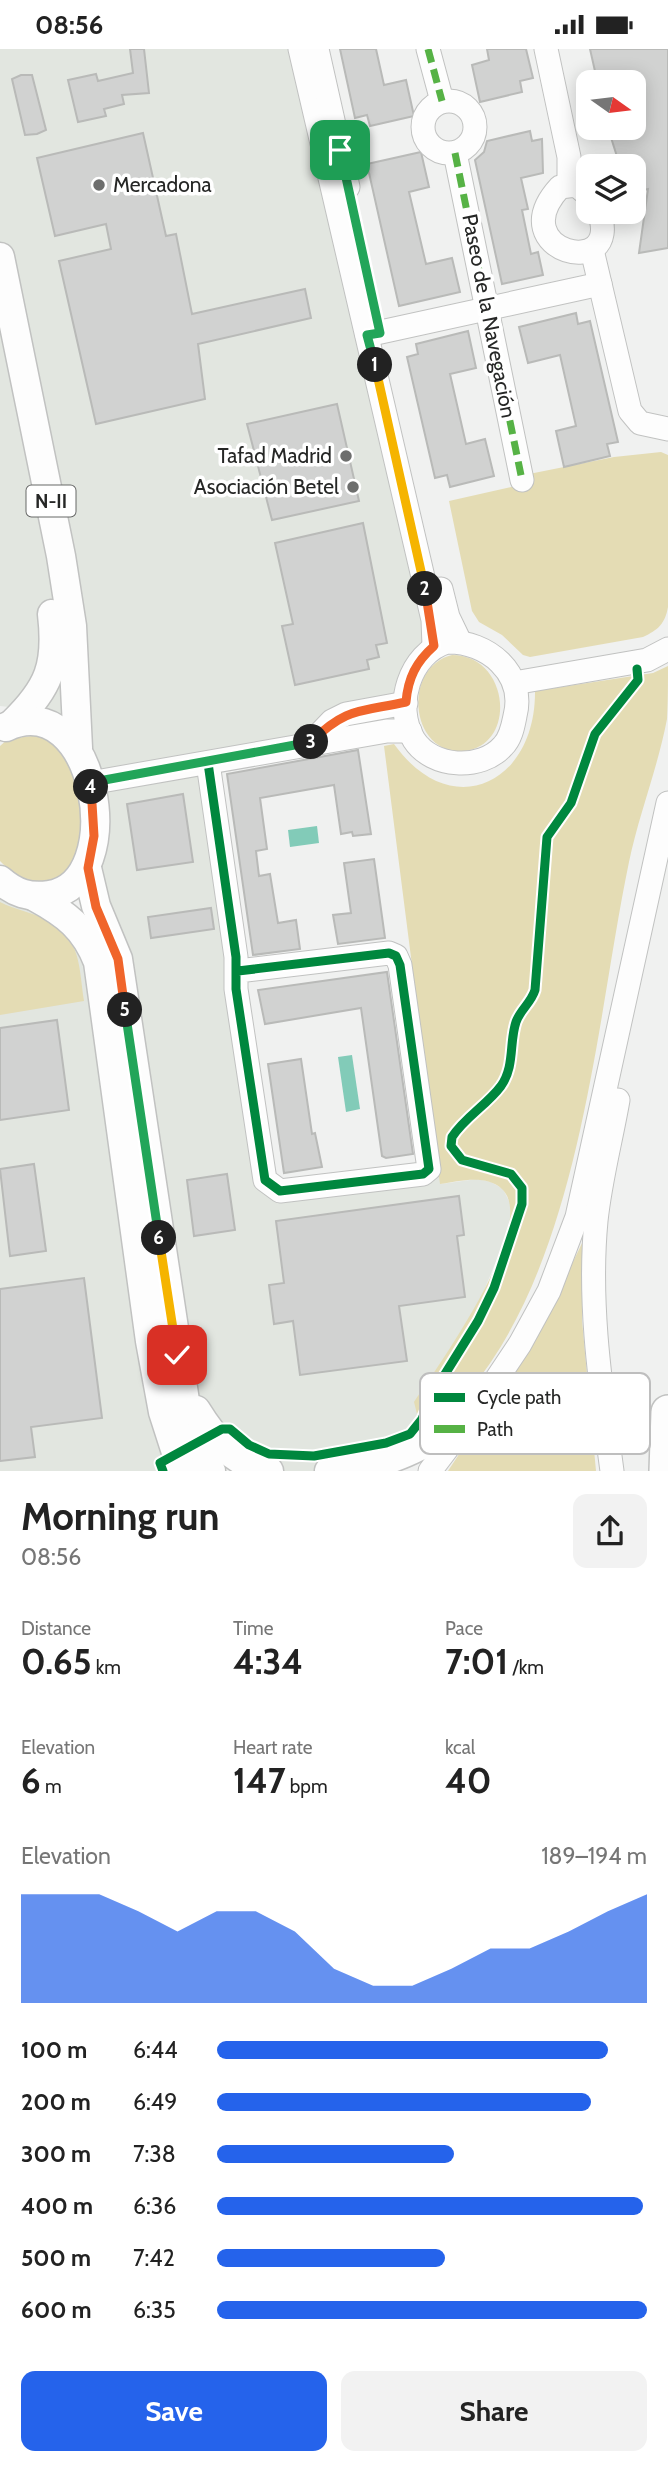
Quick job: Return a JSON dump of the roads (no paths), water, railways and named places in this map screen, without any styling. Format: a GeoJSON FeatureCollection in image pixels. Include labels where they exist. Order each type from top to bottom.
{"type":"FeatureCollection","features":[{"type":"Feature","properties":{"kind":"highway"},"geometry":{"type":"LineString","coordinates":[[666,1471],[668,1412]]}},
{"type":"Feature","properties":{"kind":"main road","name":"N-II"},"geometry":{"type":"LineString","coordinates":[[0,257],[61,556],[72,626],[78,748],[90,783],[94,836],[88,868],[96,907],[118,959],[181,1377],[195,1444],[211,1471]]}},
{"type":"Feature","properties":{"kind":"main road","name":"N-II"},"geometry":{"type":"LineString","coordinates":[[0,343],[36,514],[54,639],[54,661],[48,679],[39,695],[6,726]]}},
{"type":"Feature","properties":{"kind":"main road","name":"N-II"},"geometry":{"type":"LineString","coordinates":[[6,726],[30,722],[47,725],[65,734],[78,748]]}},
{"type":"Feature","properties":{"kind":"main road"},"geometry":{"type":"LineString","coordinates":[[35,897],[58,894],[77,881],[88,868]]}},
{"type":"Feature","properties":{"kind":"main road"},"geometry":{"type":"LineString","coordinates":[[0,880],[12,890],[35,897],[62,912],[77,924],[90,941],[97,961],[150,1341],[163,1412],[182,1471]]}},
{"type":"Feature","properties":{"kind":"main road"},"geometry":{"type":"LineString","coordinates":[[181,1377],[212,1436],[237,1458],[268,1471]]}},
{"type":"Feature","properties":{"kind":"main road"},"geometry":{"type":"LineString","coordinates":[[329,1471],[365,1468],[397,1459],[420,1448]]}},
{"type":"Feature","properties":{"kind":"street"},"geometry":{"type":"LineString","coordinates":[[300,49],[447,617],[460,642]]}},
{"type":"Feature","properties":{"kind":"street"},"geometry":{"type":"LineString","coordinates":[[317,49],[433,620],[434,646]]}},
{"type":"Feature","properties":{"kind":"street"},"geometry":{"type":"LineString","coordinates":[[428,49],[442,101]]}},
{"type":"Feature","properties":{"kind":"street"},"geometry":{"type":"LineString","coordinates":[[546,49],[576,179]]}},
{"type":"Feature","properties":{"kind":"street"},"geometry":{"type":"LineString","coordinates":[[442,101],[455,101],[469,109],[475,120],[474,137],[466,148],[455,153],[442,153],[430,146],[423,134],[424,120],[430,109],[442,101]]}},
{"type":"Feature","properties":{"kind":"street","name":"Paseo de la Navegación"},"geometry":{"type":"LineString","coordinates":[[455,153],[522,480]]}},
{"type":"Feature","properties":{"kind":"street"},"geometry":{"type":"LineString","coordinates":[[576,189],[560,187],[546,207],[543,220],[546,233],[562,249],[583,254],[592,250]]}},
{"type":"Feature","properties":{"kind":"street"},"geometry":{"type":"LineString","coordinates":[[600,224],[592,250],[629,411],[640,423],[668,429]]}},
{"type":"Feature","properties":{"kind":"street"},"geometry":{"type":"LineString","coordinates":[[373,334],[600,284]]}},
{"type":"Feature","properties":{"kind":"street"},"geometry":{"type":"LineString","coordinates":[[460,642],[490,653],[504,665],[514,683],[517,710],[512,732],[503,746],[485,759],[451,763],[424,751],[410,731],[406,702],[407,685],[414,669],[434,646],[460,642]]}},
{"type":"Feature","properties":{"kind":"street"},"geometry":{"type":"LineString","coordinates":[[514,683],[647,660],[668,649]]}},
{"type":"Feature","properties":{"kind":"street"},"geometry":{"type":"LineString","coordinates":[[310,744],[332,721],[346,714],[406,702]]}},
{"type":"Feature","properties":{"kind":"street"},"geometry":{"type":"LineString","coordinates":[[90,783],[387,731],[410,731]]}},
{"type":"Feature","properties":{"kind":"street"},"geometry":{"type":"LineString","coordinates":[[208,763],[238,971],[236,989],[265,1180],[272,1188],[280,1191],[423,1174],[429,1169],[400,965],[396,955],[388,953],[238,971]]}},
{"type":"Feature","properties":{"kind":"street"},"geometry":{"type":"LineString","coordinates":[[501,1373],[549,1291],[577,1217],[668,803]]}},
{"type":"Feature","properties":{"kind":"street"},"geometry":{"type":"LineString","coordinates":[[599,1373],[596,1354],[596,1221],[654,865]]}},
{"type":"Feature","properties":{"kind":"street"},"geometry":{"type":"LineString","coordinates":[[430,1471],[443,1454]]}},
{"type":"Feature","properties":{"kind":"place","name":"Mercadona"},"geometry":{"type":"Point","coordinates":[99,185]}},
{"type":"Feature","properties":{"kind":"place","name":"Tafad Madrid"},"geometry":{"type":"Point","coordinates":[346,456]}},
{"type":"Feature","properties":{"kind":"place","name":"Asociación Betel"},"geometry":{"type":"Point","coordinates":[353,487]}}]}
